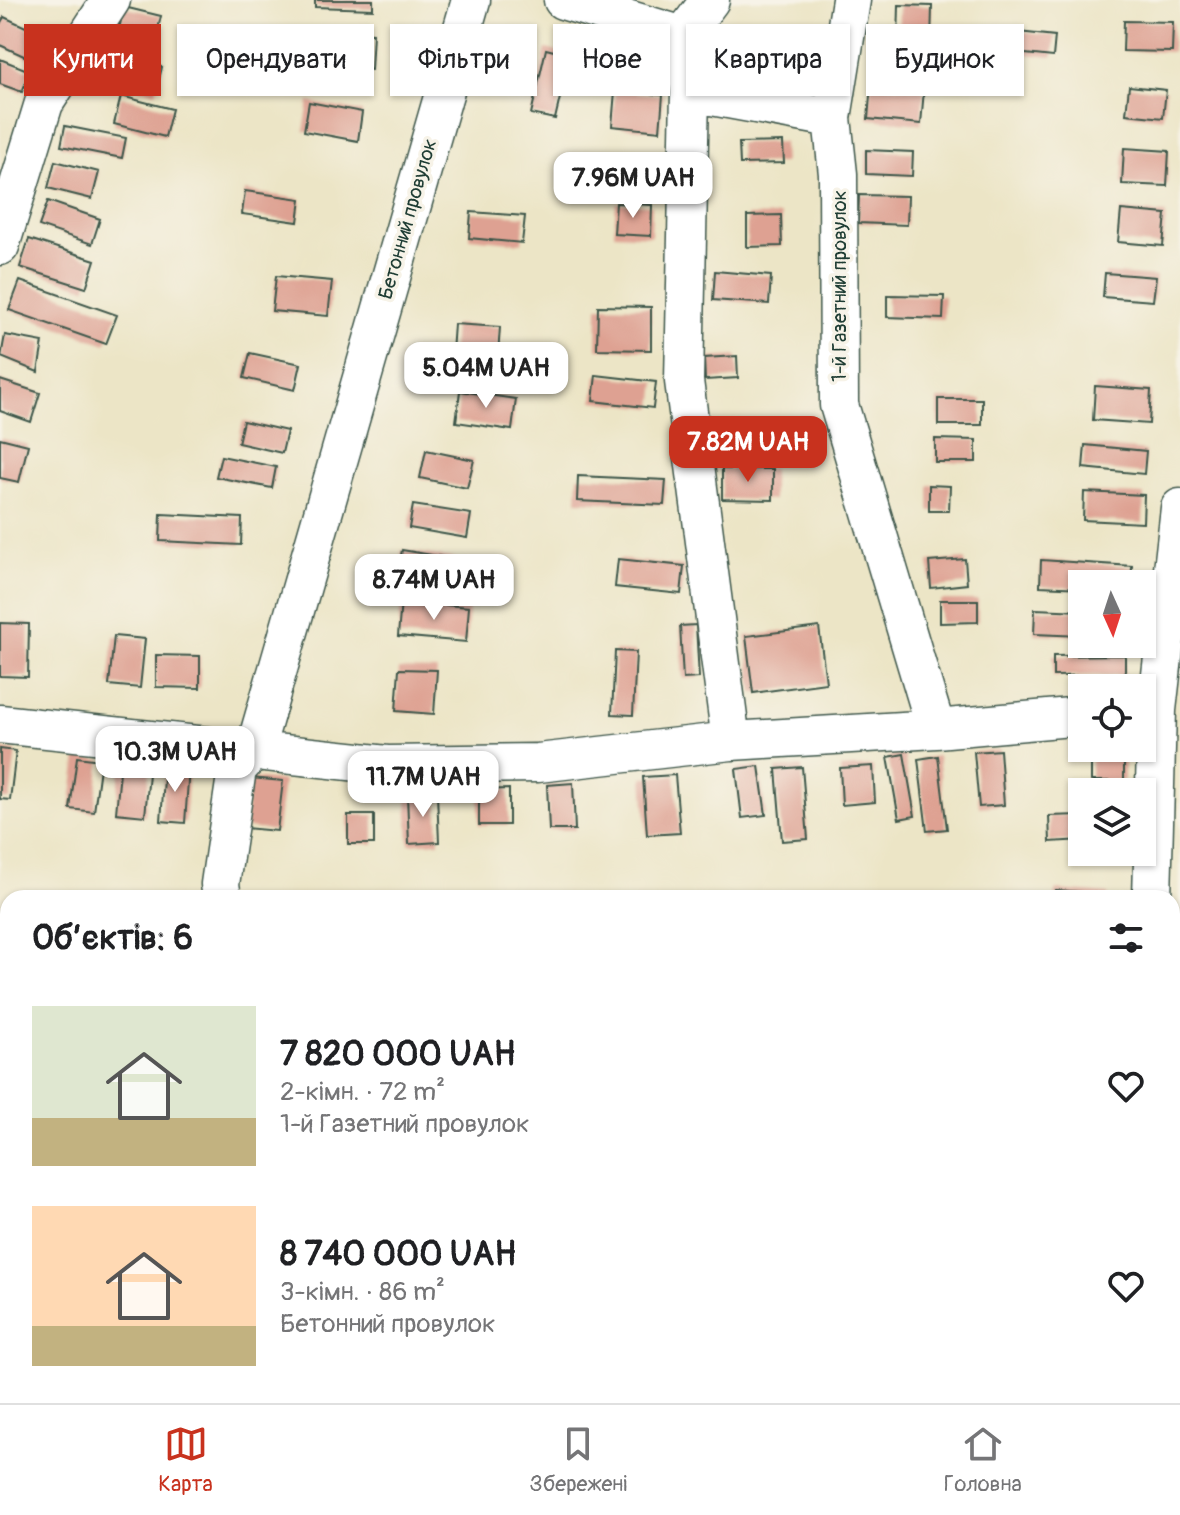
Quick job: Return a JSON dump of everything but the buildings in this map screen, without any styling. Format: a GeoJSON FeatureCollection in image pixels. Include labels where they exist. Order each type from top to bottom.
{"type":"FeatureCollection","features":[{"type":"Feature","properties":{"kind":"street"},"geometry":{"type":"LineString","coordinates":[[0,246],[44,103],[111,0]]}},
{"type":"Feature","properties":{"kind":"street","name":"Бетонний провулок"},"geometry":{"type":"LineString","coordinates":[[221,890],[237,769],[255,749],[471,0]]}},
{"type":"Feature","properties":{"kind":"street"},"geometry":{"type":"LineString","coordinates":[[563,0],[683,36]]}},
{"type":"Feature","properties":{"kind":"street"},"geometry":{"type":"LineString","coordinates":[[686,60],[683,36],[710,0]]}},
{"type":"Feature","properties":{"kind":"street","name":"1-й Газетний провулок"},"geometry":{"type":"LineString","coordinates":[[851,0],[832,118],[838,174],[839,405],[936,729]]}},
{"type":"Feature","properties":{"kind":"street"},"geometry":{"type":"LineString","coordinates":[[690,96],[684,381],[731,741]]}},
{"type":"Feature","properties":{"kind":"street"},"geometry":{"type":"LineString","coordinates":[[712,96],[832,118]]}},
{"type":"Feature","properties":{"kind":"street"},"geometry":{"type":"LineString","coordinates":[[1152,890],[1160,710],[1180,508]]}},
{"type":"Feature","properties":{"kind":"street"},"geometry":{"type":"LineString","coordinates":[[0,724],[387,765],[538,763],[731,741],[936,729],[1068,717]]}}]}
